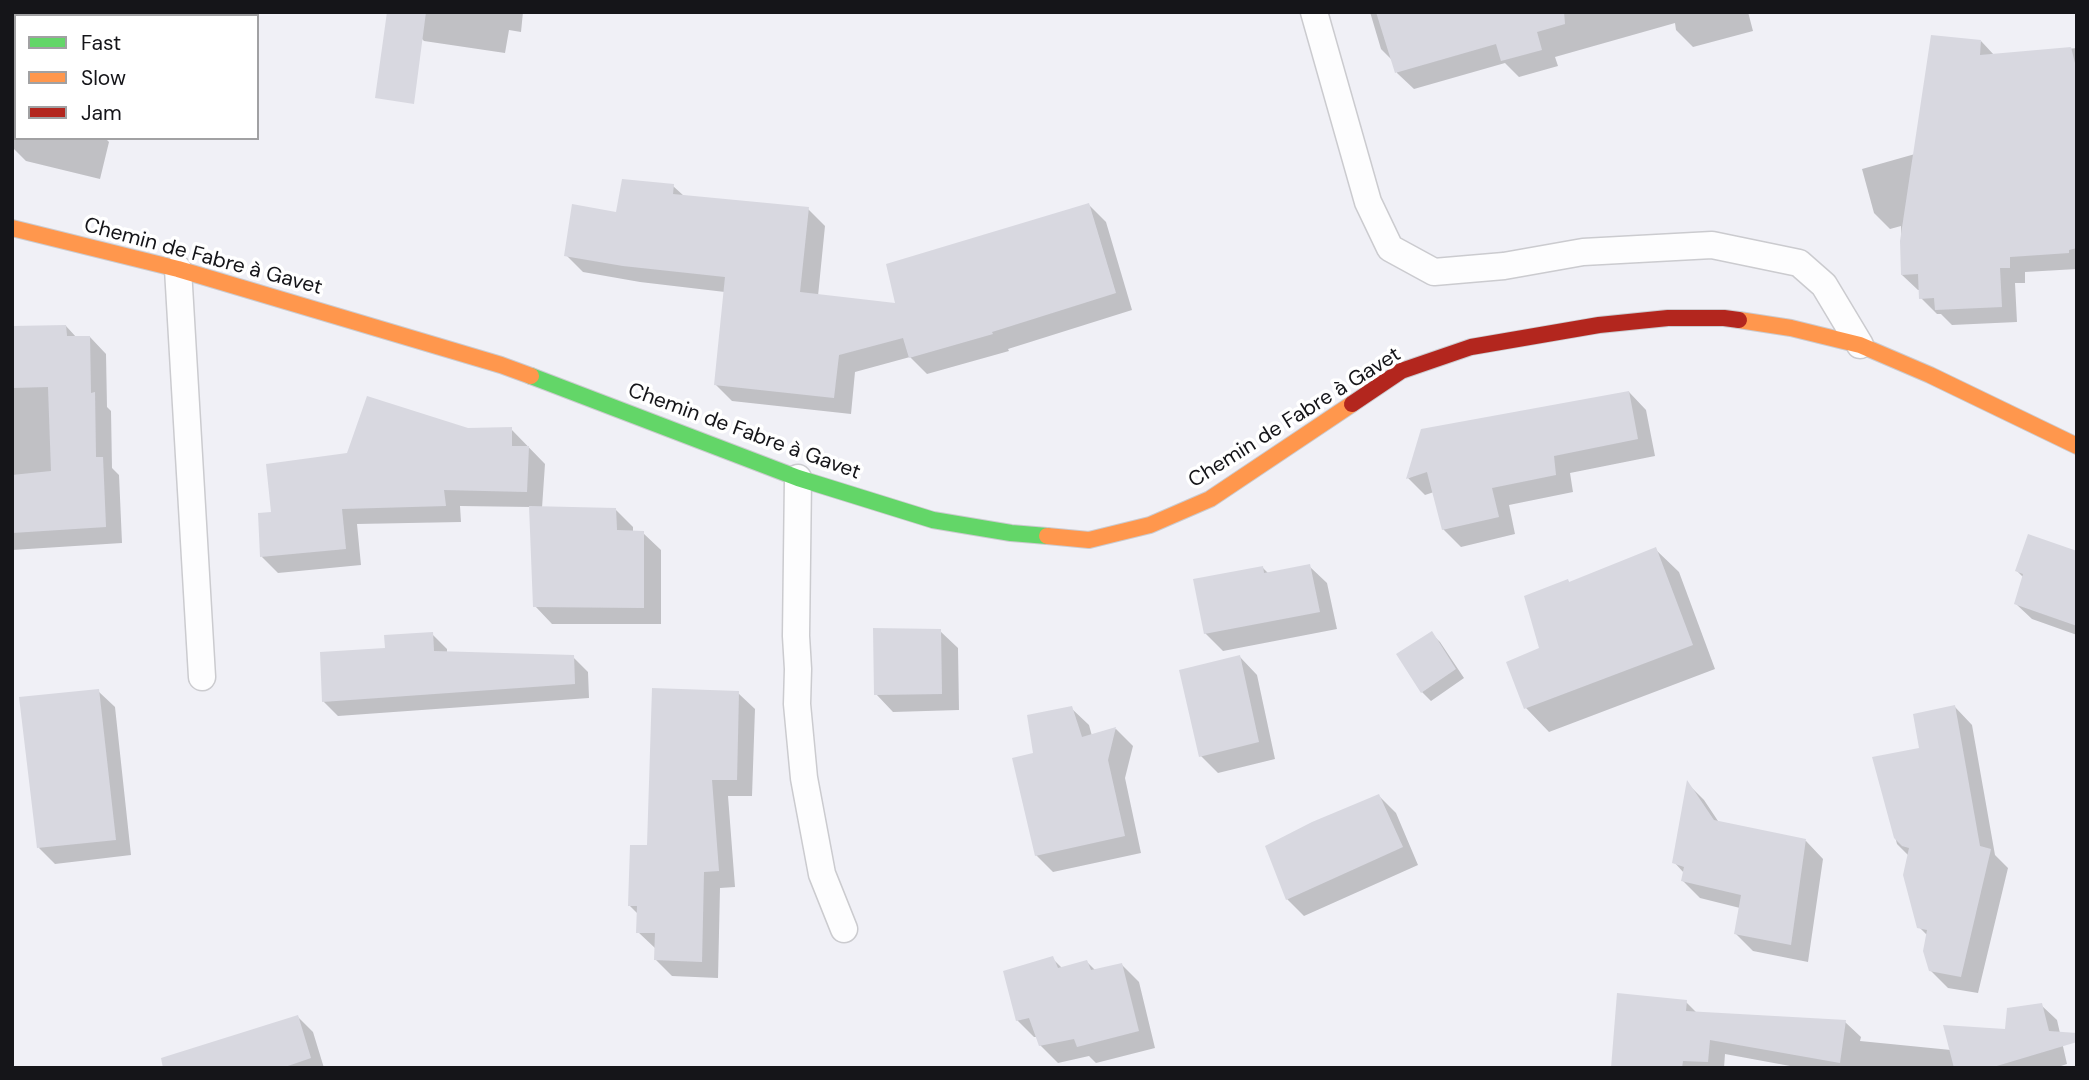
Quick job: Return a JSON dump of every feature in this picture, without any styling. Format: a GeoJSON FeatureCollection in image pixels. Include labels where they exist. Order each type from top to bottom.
{"type":"FeatureCollection","features":[{"type":"Feature","properties":{"kind":"street","name":"Chemin de Fabre à Gavet"},"geometry":{"type":"LineString","coordinates":[[12,228],[178,268],[501,365],[797,478],[933,520],[1011,533],[1089,540],[1150,525],[1210,499],[1401,371],[1471,347],[1600,325],[1668,318],[1724,318],[1791,328],[1860,345],[1930,375],[2077,446]]}},
{"type":"Feature","properties":{"kind":"lane"},"geometry":{"type":"LineString","coordinates":[[1314,12],[1368,202],[1390,248],[1434,272],[1504,266],[1583,251],[1712,244],[1799,263],[1824,285],[1860,345]]}},
{"type":"Feature","properties":{"kind":"lane"},"geometry":{"type":"LineString","coordinates":[[178,268],[202,677]]}},
{"type":"Feature","properties":{"kind":"lane"},"geometry":{"type":"LineString","coordinates":[[797,478],[797,704],[802,766],[822,874],[844,929]]}},
{"type":"Feature","properties":{"kind":"building"},"geometry":{"type":"Polygon","coordinates":[[[387,12],[426,12],[414,104],[375,98],[387,12]]]}},
{"type":"Feature","properties":{"kind":"building"},"geometry":{"type":"Polygon","coordinates":[[[1376,12],[1564,12],[1565,24],[1537,32],[1542,50],[1501,61],[1496,44],[1395,73],[1376,12]]]}},
{"type":"Feature","properties":{"kind":"building"},"geometry":{"type":"Polygon","coordinates":[[[1931,35],[1981,40],[1980,55],[2071,47],[2077,71],[2077,248],[2069,250],[2069,253],[2010,257],[2010,268],[2000,268],[2002,307],[1935,310],[1934,298],[1919,299],[1918,274],[1901,275],[1900,241],[1931,35]]]}},
{"type":"Feature","properties":{"kind":"building"},"geometry":{"type":"Polygon","coordinates":[[[622,179],[674,184],[673,194],[809,207],[800,292],[895,303],[886,264],[1089,203],[1116,293],[992,332],[993,334],[909,358],[903,338],[839,355],[834,398],[714,385],[725,277],[623,266],[564,256],[572,204],[616,212],[622,179]]]}},
{"type":"Feature","properties":{"kind":"building"},"geometry":{"type":"Polygon","coordinates":[[[66,325],[67,336],[90,336],[91,393],[95,392],[96,457],[103,457],[106,527],[12,533],[12,475],[51,471],[48,387],[12,388],[12,326],[66,325]]]}},
{"type":"Feature","properties":{"kind":"building"},"geometry":{"type":"Polygon","coordinates":[[[1629,391],[1638,439],[1554,456],[1556,475],[1492,488],[1499,517],[1442,530],[1427,472],[1406,479],[1421,429],[1629,391]]]}},
{"type":"Feature","properties":{"kind":"building"},"geometry":{"type":"Polygon","coordinates":[[[367,396],[468,428],[512,427],[512,446],[529,446],[527,492],[444,490],[446,506],[342,509],[346,549],[260,557],[258,513],[271,512],[266,464],[347,453],[367,396]]]}},
{"type":"Feature","properties":{"kind":"building"},"geometry":{"type":"Polygon","coordinates":[[[529,506],[616,508],[617,530],[644,531],[644,608],[533,607],[529,506]]]}},
{"type":"Feature","properties":{"kind":"building"},"geometry":{"type":"Polygon","coordinates":[[[2028,534],[2077,551],[2077,626],[2014,604],[2023,574],[2015,571],[2028,534]]]}},
{"type":"Feature","properties":{"kind":"building"},"geometry":{"type":"Polygon","coordinates":[[[1656,547],[1693,645],[1524,709],[1506,662],[1539,648],[1524,596],[1568,579],[1569,582],[1656,547]]]}},
{"type":"Feature","properties":{"kind":"building"},"geometry":{"type":"Polygon","coordinates":[[[1310,564],[1320,612],[1204,634],[1193,579],[1263,566],[1264,573],[1310,564]]]}},
{"type":"Feature","properties":{"kind":"building"},"geometry":{"type":"Polygon","coordinates":[[[873,628],[941,629],[942,694],[874,695],[873,628]]]}},
{"type":"Feature","properties":{"kind":"building"},"geometry":{"type":"Polygon","coordinates":[[[1432,631],[1456,669],[1421,693],[1396,654],[1432,631]]]}},
{"type":"Feature","properties":{"kind":"building"},"geometry":{"type":"Polygon","coordinates":[[[433,632],[434,651],[574,655],[575,684],[322,702],[320,652],[385,648],[384,635],[433,632]]]}},
{"type":"Feature","properties":{"kind":"building"},"geometry":{"type":"Polygon","coordinates":[[[1240,655],[1259,742],[1199,757],[1179,670],[1240,655]]]}},
{"type":"Feature","properties":{"kind":"building"},"geometry":{"type":"Polygon","coordinates":[[[652,688],[739,691],[737,780],[712,780],[719,871],[704,872],[702,962],[654,960],[655,933],[636,933],[637,906],[628,906],[630,845],[647,845],[652,688]]]}},
{"type":"Feature","properties":{"kind":"building"},"geometry":{"type":"Polygon","coordinates":[[[99,689],[116,840],[37,848],[19,697],[99,689]]]}},
{"type":"Feature","properties":{"kind":"building"},"geometry":{"type":"Polygon","coordinates":[[[1955,705],[1980,846],[1991,849],[1961,977],[1929,971],[1923,951],[1927,930],[1917,928],[1903,875],[1909,848],[1902,846],[1894,838],[1872,757],[1919,748],[1913,714],[1955,705]]]}},
{"type":"Feature","properties":{"kind":"building"},"geometry":{"type":"Polygon","coordinates":[[[1072,706],[1082,737],[1116,727],[1108,760],[1125,836],[1035,856],[1012,758],[1033,753],[1027,715],[1072,706]]]}},
{"type":"Feature","properties":{"kind":"building"},"geometry":{"type":"Polygon","coordinates":[[[1687,780],[1714,820],[1806,839],[1791,945],[1734,934],[1741,895],[1681,881],[1684,867],[1672,863],[1687,780]]]}},
{"type":"Feature","properties":{"kind":"building"},"geometry":{"type":"Polygon","coordinates":[[[1379,794],[1403,847],[1286,900],[1265,846],[1312,822],[1379,794]]]}},
{"type":"Feature","properties":{"kind":"building"},"geometry":{"type":"Polygon","coordinates":[[[1053,956],[1058,968],[1087,960],[1091,970],[1122,963],[1139,1031],[1077,1047],[1074,1039],[1039,1046],[1029,1018],[1016,1021],[1003,971],[1053,956]]]}},
{"type":"Feature","properties":{"kind":"building"},"geometry":{"type":"Polygon","coordinates":[[[1617,993],[1687,1000],[1686,1011],[1846,1020],[1840,1063],[1710,1040],[1708,1062],[1683,1061],[1682,1068],[1611,1068],[1617,993]]]}},
{"type":"Feature","properties":{"kind":"building"},"geometry":{"type":"Polygon","coordinates":[[[2042,1003],[2049,1031],[2077,1033],[2077,1042],[1990,1068],[1954,1068],[1943,1025],[2005,1029],[2007,1008],[2042,1003]]]}},
{"type":"Feature","properties":{"kind":"building"},"geometry":{"type":"Polygon","coordinates":[[[298,1015],[311,1058],[282,1068],[163,1068],[161,1058],[298,1015]]]}},
{"type":"Feature","properties":{"kind":"traffic: fast"},"geometry":{"type":"LineString","coordinates":[[531,376],[798,478],[933,520],[1047,536]]}},
{"type":"Feature","properties":{"kind":"traffic: slow"},"geometry":{"type":"LineString","coordinates":[[12,228],[178,269],[531,376]]}},
{"type":"Feature","properties":{"kind":"traffic: slow"},"geometry":{"type":"LineString","coordinates":[[1739,320],[1791,328],[1860,345],[1930,375],[2077,446]]}},
{"type":"Feature","properties":{"kind":"traffic: slow"},"geometry":{"type":"LineString","coordinates":[[1047,536],[1089,540],[1150,525],[1210,499],[1352,404]]}},
{"type":"Feature","properties":{"kind":"traffic: jam"},"geometry":{"type":"LineString","coordinates":[[1352,404],[1401,371],[1471,347],[1599,325],[1668,318],[1739,320]]}}]}
